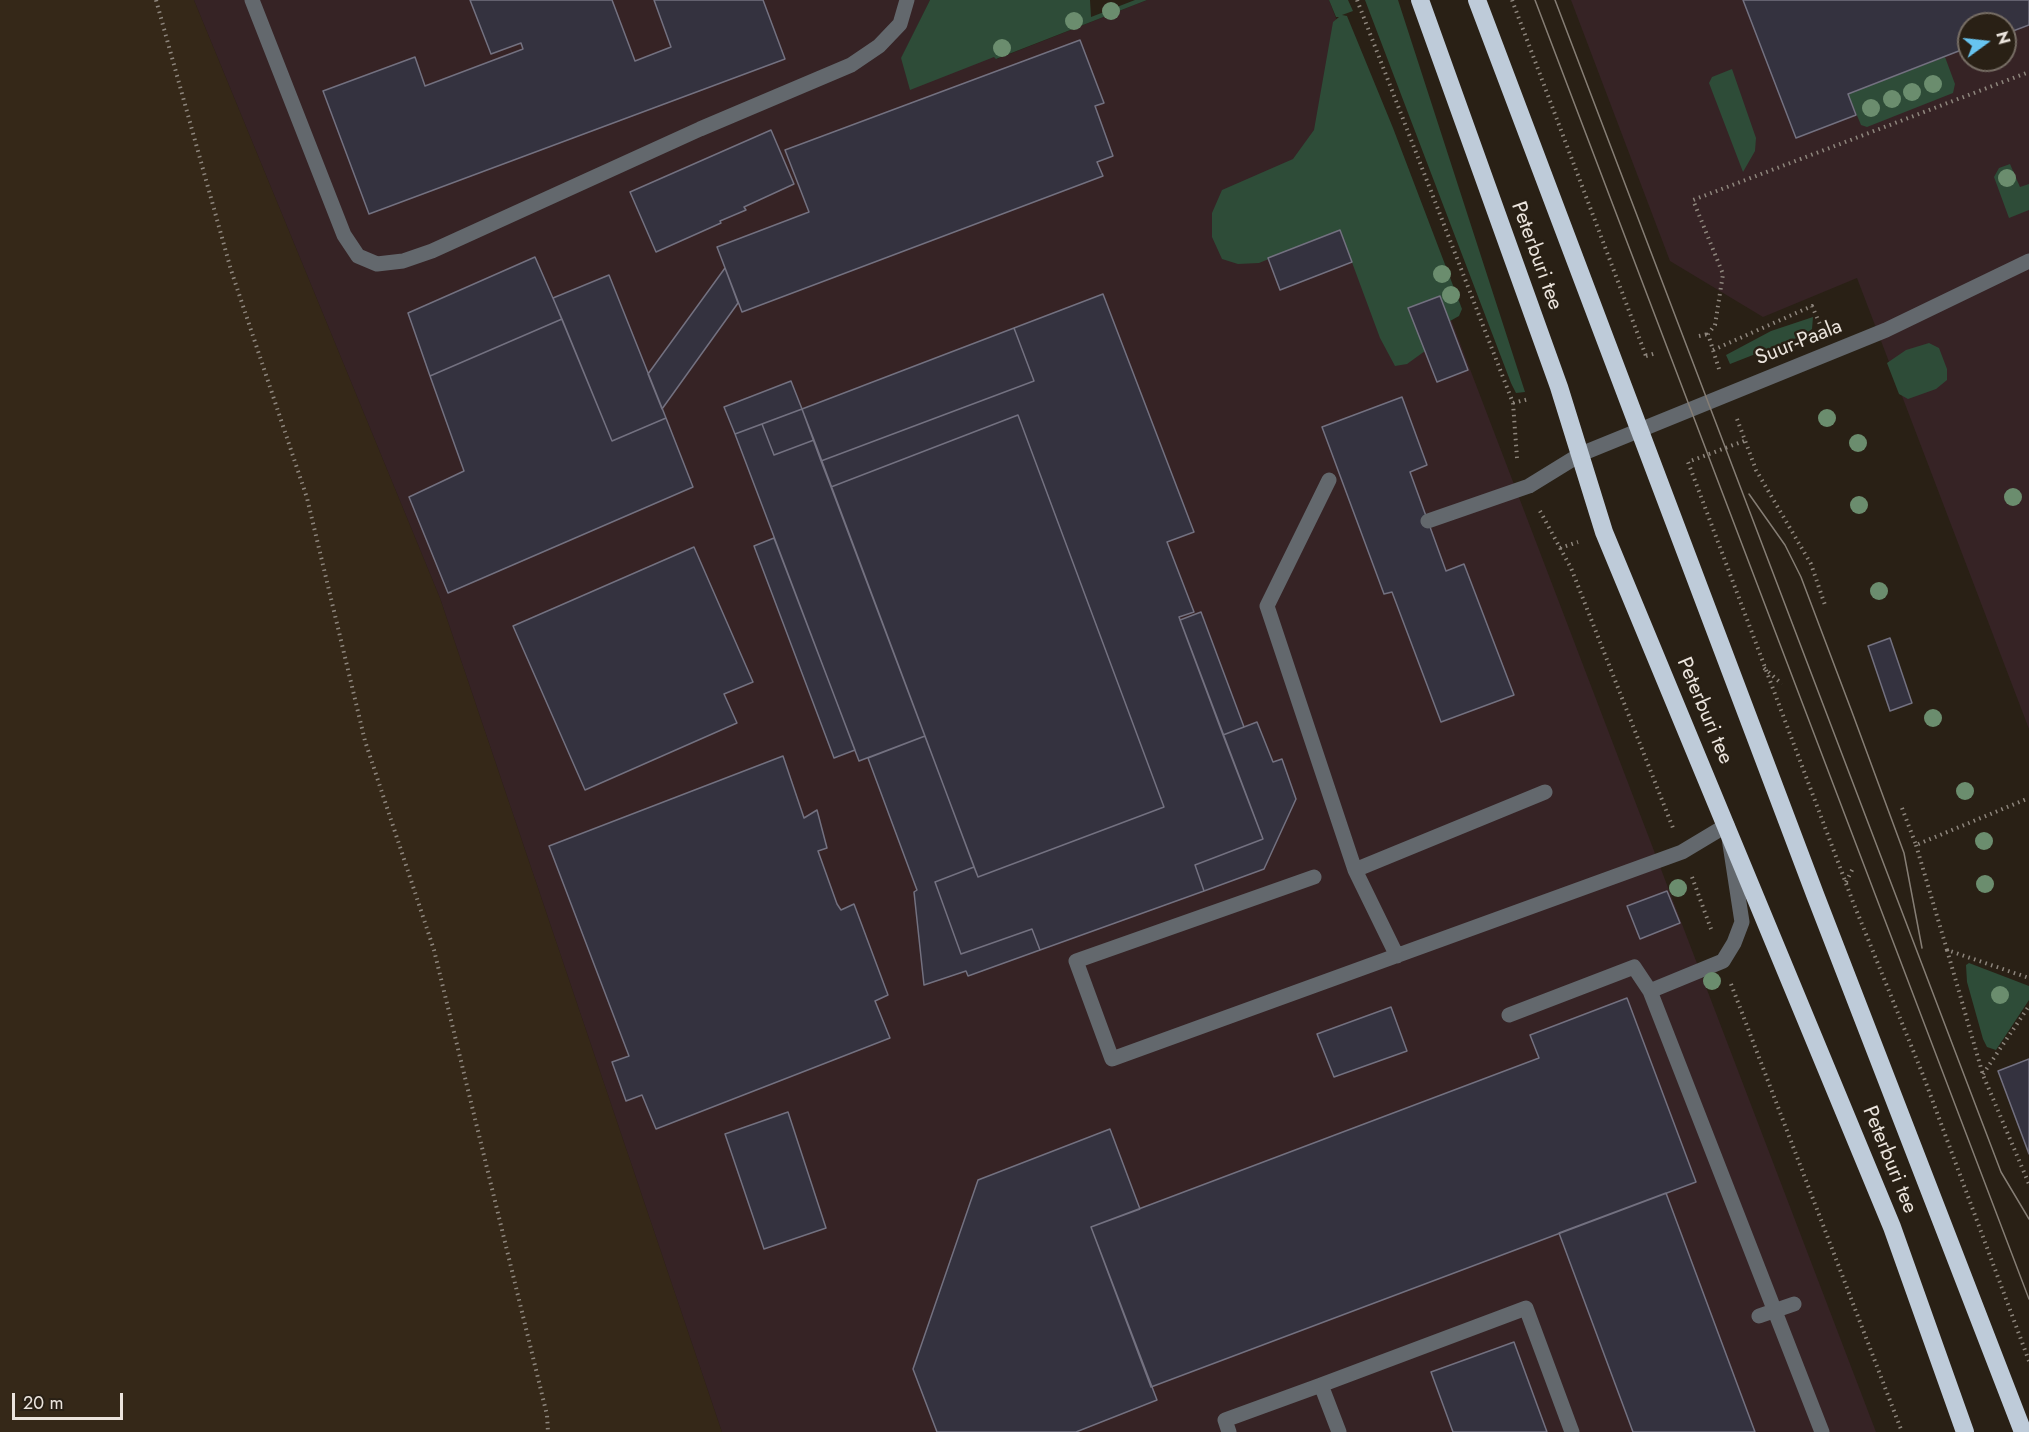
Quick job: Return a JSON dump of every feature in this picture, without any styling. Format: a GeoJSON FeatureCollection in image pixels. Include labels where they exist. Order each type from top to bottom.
{"type":"FeatureCollection","features":[{"type":"Feature","properties":{"kind":"highway","name":"Peterburi tee"},"geometry":{"type":"LineString","coordinates":[[1420,0],[1581,454],[1604,532],[1892,1227],[1965,1432]]}},
{"type":"Feature","properties":{"kind":"highway","name":"Peterburi tee"},"geometry":{"type":"LineString","coordinates":[[1477,0],[1812,886],[2024,1432]]}},
{"type":"Feature","properties":{"kind":"street"},"geometry":{"type":"LineString","coordinates":[[252,0],[344,235],[358,256],[377,264],[403,261],[432,251],[700,129],[851,65],[879,46],[900,24],[907,0]]}},
{"type":"Feature","properties":{"kind":"street","name":"Suur-Paala"},"geometry":{"type":"LineString","coordinates":[[1428,521],[1529,486],[1581,454],[1886,330],[2029,261]]}},
{"type":"Feature","properties":{"kind":"street"},"geometry":{"type":"LineString","coordinates":[[1329,480],[1267,606],[1355,870],[1397,956]]}},
{"type":"Feature","properties":{"kind":"street"},"geometry":{"type":"LineString","coordinates":[[1355,870],[1545,792]]}},
{"type":"Feature","properties":{"kind":"street"},"geometry":{"type":"LineString","coordinates":[[1314,878],[1076,961],[1112,1059],[1682,852],[1727,825],[1742,922],[1734,943],[1723,960],[1650,991]]}},
{"type":"Feature","properties":{"kind":"street"},"geometry":{"type":"LineString","coordinates":[[1509,1016],[1634,967],[1650,991],[1822,1432]]}},
{"type":"Feature","properties":{"kind":"street"},"geometry":{"type":"LineString","coordinates":[[1759,1316],[1794,1304]]}},
{"type":"Feature","properties":{"kind":"street"},"geometry":{"type":"LineString","coordinates":[[1229,1432],[1225,1420],[1526,1308],[1572,1432]]}},
{"type":"Feature","properties":{"kind":"street"},"geometry":{"type":"LineString","coordinates":[[1321,1385],[1339,1432]]}},
{"type":"Feature","properties":{"kind":"path"},"geometry":{"type":"LineString","coordinates":[[156,0],[231,270],[306,498],[365,741],[434,950],[544,1403],[548,1432]]}},
{"type":"Feature","properties":{"kind":"path"},"geometry":{"type":"LineString","coordinates":[[1357,0],[1513,404],[1516,458]]}},
{"type":"Feature","properties":{"kind":"path"},"geometry":{"type":"LineString","coordinates":[[1512,0],[1646,356]]}},
{"type":"Feature","properties":{"kind":"path"},"geometry":{"type":"LineString","coordinates":[[1699,336],[1708,334],[1715,325],[1723,274],[1693,200],[2029,72]]}},
{"type":"Feature","properties":{"kind":"path"},"geometry":{"type":"LineString","coordinates":[[1713,350],[1812,306],[1833,352]]}},
{"type":"Feature","properties":{"kind":"path"},"geometry":{"type":"LineString","coordinates":[[1708,334],[1719,369]]}},
{"type":"Feature","properties":{"kind":"path"},"geometry":{"type":"LineString","coordinates":[[1638,359],[1656,353]]}},
{"type":"Feature","properties":{"kind":"path"},"geometry":{"type":"LineString","coordinates":[[1513,404],[1529,399]]}},
{"type":"Feature","properties":{"kind":"path"},"geometry":{"type":"LineString","coordinates":[[1737,419],[1756,470],[1811,564],[1826,608]]}},
{"type":"Feature","properties":{"kind":"path"},"geometry":{"type":"LineString","coordinates":[[1744,441],[1688,462],[1846,882],[1923,1075],[2029,1361]]}},
{"type":"Feature","properties":{"kind":"path"},"geometry":{"type":"LineString","coordinates":[[1560,548],[1581,540]]}},
{"type":"Feature","properties":{"kind":"path"},"geometry":{"type":"LineString","coordinates":[[1764,667],[1782,684]]}},
{"type":"Feature","properties":{"kind":"path"},"geometry":{"type":"LineString","coordinates":[[1916,845],[2029,798]]}},
{"type":"Feature","properties":{"kind":"path"},"geometry":{"type":"LineString","coordinates":[[1902,808],[1916,845],[1983,1075],[2029,1184]]}},
{"type":"Feature","properties":{"kind":"path"},"geometry":{"type":"LineString","coordinates":[[1846,882],[1853,868]]}},
{"type":"Feature","properties":{"kind":"path"},"geometry":{"type":"LineString","coordinates":[[1947,950],[2029,978]]}},
{"type":"Feature","properties":{"kind":"path"},"geometry":{"type":"LineString","coordinates":[[1983,1075],[2029,1006]]}},
{"type":"Feature","properties":{"kind":"shaded area"},"geometry":{"type":"Polygon","coordinates":[[[0,0],[194,0],[440,598],[722,1432],[0,1432],[0,0]]]}},
{"type":"Feature","properties":{"kind":"shaded area"},"geometry":{"type":"Polygon","coordinates":[[[194,0],[930,0],[901,59],[995,57],[997,59],[1147,0],[1329,0],[1876,1432],[722,1432],[440,598],[194,0]]]}},
{"type":"Feature","properties":{"kind":"shaded area"},"geometry":{"type":"Polygon","coordinates":[[[1571,0],[2029,0],[2029,729],[1857,278],[1763,317],[1670,261],[1571,0]]]}},
{"type":"Feature","properties":{"kind":"green space"},"geometry":{"type":"Polygon","coordinates":[[[930,0],[1090,0],[1091,17],[1135,0],[1147,0],[910,90],[901,58],[930,0]]]}},
{"type":"Feature","properties":{"kind":"green space"},"geometry":{"type":"Polygon","coordinates":[[[1329,0],[1348,0],[1353,11],[1342,15],[1347,16],[1393,128],[1462,309],[1459,316],[1450,321],[1439,296],[1408,308],[1425,351],[1407,364],[1395,366],[1380,338],[1340,230],[1259,263],[1238,264],[1222,259],[1212,237],[1212,213],[1222,190],[1293,159],[1314,130],[1333,22],[1339,17],[1336,17],[1329,0]]]}},
{"type":"Feature","properties":{"kind":"green space"},"geometry":{"type":"Polygon","coordinates":[[[1365,0],[1398,0],[1525,392],[1516,393],[1511,383],[1365,0]]]}},
{"type":"Feature","properties":{"kind":"green space"},"geometry":{"type":"Polygon","coordinates":[[[1945,57],[1955,84],[1953,93],[1867,127],[1861,125],[1848,94],[1945,57]]]}},
{"type":"Feature","properties":{"kind":"green space"},"geometry":{"type":"Polygon","coordinates":[[[1732,69],[1756,138],[1755,151],[1743,172],[1709,83],[1712,77],[1732,69]]]}},
{"type":"Feature","properties":{"kind":"green space"},"geometry":{"type":"Polygon","coordinates":[[[2010,164],[2020,187],[2029,184],[2029,210],[2009,218],[1994,177],[1999,168],[2010,164]]]}},
{"type":"Feature","properties":{"kind":"green space"},"geometry":{"type":"Polygon","coordinates":[[[1813,317],[1812,329],[1804,335],[1730,364],[1726,355],[1771,331],[1813,317]]]}},
{"type":"Feature","properties":{"kind":"green space"},"geometry":{"type":"Polygon","coordinates":[[[1929,343],[1939,348],[1947,369],[1947,380],[1936,389],[1908,399],[1899,394],[1887,363],[1906,350],[1929,343]]]}},
{"type":"Feature","properties":{"kind":"green space"},"geometry":{"type":"Polygon","coordinates":[[[1969,963],[2029,986],[2029,1000],[1996,1050],[1987,1047],[1983,1039],[1967,982],[1966,965],[1969,963]]]}},
{"type":"Feature","properties":{"kind":"building"},"geometry":{"type":"Polygon","coordinates":[[[470,0],[612,0],[635,61],[671,47],[654,0],[763,0],[785,59],[369,214],[323,91],[415,57],[425,86],[523,49],[521,43],[491,54],[470,0]]]}},
{"type":"Feature","properties":{"kind":"building"},"geometry":{"type":"Polygon","coordinates":[[[1743,0],[2029,0],[2029,25],[2017,30],[2017,12],[1957,12],[1957,52],[1848,94],[1856,115],[1796,138],[1743,0]]]}},
{"type":"Feature","properties":{"kind":"building"},"geometry":{"type":"Polygon","coordinates":[[[1080,40],[1104,103],[1095,106],[1113,156],[1097,162],[1103,176],[742,312],[717,247],[809,212],[785,150],[1080,40]]]}},
{"type":"Feature","properties":{"kind":"building"},"geometry":{"type":"Polygon","coordinates":[[[771,130],[794,184],[744,207],[746,210],[720,221],[721,223],[656,252],[630,192],[771,130]]]}},
{"type":"Feature","properties":{"kind":"building"},"geometry":{"type":"Polygon","coordinates":[[[1340,230],[1352,262],[1280,290],[1268,258],[1340,230]]]}},
{"type":"Feature","properties":{"kind":"building"},"geometry":{"type":"Polygon","coordinates":[[[535,257],[562,319],[430,376],[408,313],[535,257]]]}},
{"type":"Feature","properties":{"kind":"building"},"geometry":{"type":"Polygon","coordinates":[[[725,268],[738,303],[662,409],[648,374],[725,268]]]}},
{"type":"Feature","properties":{"kind":"building"},"geometry":{"type":"Polygon","coordinates":[[[609,275],[666,418],[612,441],[553,298],[609,275]]]}},
{"type":"Feature","properties":{"kind":"building"},"geometry":{"type":"Polygon","coordinates":[[[1103,294],[1194,532],[1167,542],[1194,612],[1179,617],[1263,839],[1195,865],[1204,891],[1040,950],[1032,929],[961,954],[935,882],[974,867],[978,877],[1164,807],[1018,415],[831,487],[821,461],[1034,381],[1014,328],[1103,294]]]}},
{"type":"Feature","properties":{"kind":"building"},"geometry":{"type":"Polygon","coordinates":[[[1440,296],[1468,370],[1437,382],[1408,308],[1440,296]]]}},
{"type":"Feature","properties":{"kind":"building"},"geometry":{"type":"Polygon","coordinates":[[[562,319],[612,441],[666,418],[693,487],[448,593],[409,497],[464,471],[430,376],[562,319]]]}},
{"type":"Feature","properties":{"kind":"building"},"geometry":{"type":"Polygon","coordinates":[[[1014,328],[1034,381],[821,461],[802,409],[1014,328]]]}},
{"type":"Feature","properties":{"kind":"building"},"geometry":{"type":"Polygon","coordinates":[[[791,381],[802,409],[735,434],[724,407],[791,381]]]}},
{"type":"Feature","properties":{"kind":"building"},"geometry":{"type":"Polygon","coordinates":[[[1402,397],[1427,465],[1410,472],[1446,571],[1464,564],[1514,695],[1441,722],[1392,592],[1384,594],[1322,427],[1402,397]]]}},
{"type":"Feature","properties":{"kind":"building"},"geometry":{"type":"Polygon","coordinates":[[[802,409],[814,440],[774,455],[762,424],[802,409]]]}},
{"type":"Feature","properties":{"kind":"building"},"geometry":{"type":"Polygon","coordinates":[[[1018,415],[1164,807],[978,877],[831,487],[1018,415]]]}},
{"type":"Feature","properties":{"kind":"building"},"geometry":{"type":"Polygon","coordinates":[[[762,424],[774,455],[814,440],[925,736],[859,761],[735,434],[762,424]]]}},
{"type":"Feature","properties":{"kind":"building"},"geometry":{"type":"Polygon","coordinates":[[[774,538],[855,750],[834,758],[754,546],[774,538]]]}},
{"type":"Feature","properties":{"kind":"building"},"geometry":{"type":"Polygon","coordinates":[[[694,547],[753,682],[724,694],[737,723],[585,790],[513,626],[694,547]]]}},
{"type":"Feature","properties":{"kind":"building"},"geometry":{"type":"Polygon","coordinates":[[[1201,612],[1244,727],[1223,735],[1180,620],[1201,612]]]}},
{"type":"Feature","properties":{"kind":"building"},"geometry":{"type":"Polygon","coordinates":[[[1890,638],[1912,703],[1890,711],[1868,646],[1890,638]]]}},
{"type":"Feature","properties":{"kind":"building"},"geometry":{"type":"Polygon","coordinates":[[[1257,722],[1273,762],[1282,759],[1296,799],[1264,869],[1204,891],[1195,865],[1263,839],[1223,735],[1257,722]]]}},
{"type":"Feature","properties":{"kind":"building"},"geometry":{"type":"Polygon","coordinates":[[[925,736],[974,867],[935,882],[961,954],[1032,929],[1040,950],[968,976],[966,971],[924,985],[914,892],[917,890],[868,758],[925,736]]]}},
{"type":"Feature","properties":{"kind":"building"},"geometry":{"type":"Polygon","coordinates":[[[783,756],[804,818],[817,810],[827,848],[818,851],[837,904],[841,910],[854,904],[888,995],[875,1001],[890,1038],[656,1129],[642,1095],[626,1101],[612,1062],[629,1056],[549,846],[783,756]]]}},
{"type":"Feature","properties":{"kind":"building"},"geometry":{"type":"Polygon","coordinates":[[[1667,891],[1680,923],[1640,939],[1627,906],[1667,891]]]}},
{"type":"Feature","properties":{"kind":"building"},"geometry":{"type":"Polygon","coordinates":[[[1627,998],[1696,1182],[1151,1387],[1091,1227],[1539,1058],[1530,1035],[1627,998]]]}},
{"type":"Feature","properties":{"kind":"building"},"geometry":{"type":"Polygon","coordinates":[[[1391,1007],[1407,1051],[1334,1077],[1317,1034],[1391,1007]]]}},
{"type":"Feature","properties":{"kind":"building"},"geometry":{"type":"Polygon","coordinates":[[[2029,1059],[2029,1154],[1998,1071],[2029,1059]]]}},
{"type":"Feature","properties":{"kind":"building"},"geometry":{"type":"Polygon","coordinates":[[[788,1112],[826,1228],[764,1249],[725,1134],[788,1112]]]}},
{"type":"Feature","properties":{"kind":"building"},"geometry":{"type":"Polygon","coordinates":[[[1110,1129],[1140,1209],[1091,1227],[1157,1400],[1076,1432],[937,1432],[913,1369],[978,1180],[1110,1129]]]}},
{"type":"Feature","properties":{"kind":"building"},"geometry":{"type":"Polygon","coordinates":[[[1666,1193],[1755,1432],[1633,1432],[1559,1233],[1666,1193]]]}},
{"type":"Feature","properties":{"kind":"building"},"geometry":{"type":"Polygon","coordinates":[[[1514,1342],[1547,1432],[1453,1432],[1431,1372],[1514,1342]]]}},
{"type":"Feature","properties":{"kind":"tram line"},"geometry":{"type":"LineString","coordinates":[[1535,0],[2029,1299]]}},
{"type":"Feature","properties":{"kind":"tram line"},"geometry":{"type":"LineString","coordinates":[[1555,0],[2001,1172],[2029,1219]]}},
{"type":"Feature","properties":{"kind":"tram line"},"geometry":{"type":"LineString","coordinates":[[1749,494],[1785,545],[1801,577],[1904,853],[1922,948]]}}]}
